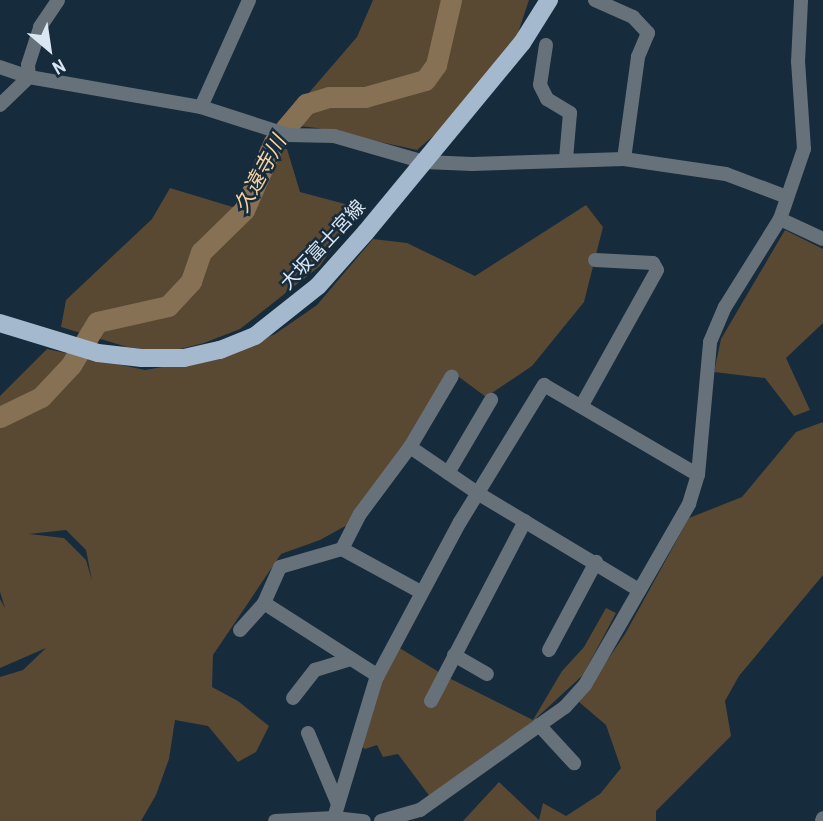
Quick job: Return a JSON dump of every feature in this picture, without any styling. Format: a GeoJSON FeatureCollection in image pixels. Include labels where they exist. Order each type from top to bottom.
{"type":"FeatureCollection","features":[{"type":"Feature","properties":{"kind":"main road","name":"大坂富士宮線"},"geometry":{"type":"LineString","coordinates":[[0,323],[99,353],[142,358],[184,358],[220,350],[255,336],[318,286],[527,37],[549,0]]}},
{"type":"Feature","properties":{"kind":"street"},"geometry":{"type":"LineString","coordinates":[[29,77],[28,65],[40,27],[58,0]]}},
{"type":"Feature","properties":{"kind":"street"},"geometry":{"type":"LineString","coordinates":[[201,107],[249,0]]}},
{"type":"Feature","properties":{"kind":"street"},"geometry":{"type":"LineString","coordinates":[[595,0],[634,17],[648,33],[638,57],[624,159]]}},
{"type":"Feature","properties":{"kind":"street"},"geometry":{"type":"LineString","coordinates":[[381,821],[420,810],[565,707],[585,685],[689,504],[698,475],[710,342],[725,307],[780,219],[804,149],[798,62],[801,0]]}},
{"type":"Feature","properties":{"kind":"street"},"geometry":{"type":"LineString","coordinates":[[527,37],[553,47],[540,85],[547,99],[570,113],[566,159]]}},
{"type":"Feature","properties":{"kind":"street"},"geometry":{"type":"LineString","coordinates":[[0,67],[29,77],[201,107],[281,132],[334,135],[424,162],[472,164],[624,159],[726,174],[787,197]]}},
{"type":"Feature","properties":{"kind":"street"},"geometry":{"type":"LineString","coordinates":[[0,105],[29,77]]}},
{"type":"Feature","properties":{"kind":"street"},"geometry":{"type":"LineString","coordinates":[[780,219],[823,239]]}},
{"type":"Feature","properties":{"kind":"street"},"geometry":{"type":"LineString","coordinates":[[582,405],[657,270],[653,263],[595,260]]}},
{"type":"Feature","properties":{"kind":"street"},"geometry":{"type":"LineString","coordinates":[[342,549],[359,514],[410,447],[452,376]]}},
{"type":"Feature","properties":{"kind":"street"},"geometry":{"type":"LineString","coordinates":[[336,811],[378,676],[421,592],[544,385],[698,475]]}},
{"type":"Feature","properties":{"kind":"street"},"geometry":{"type":"LineString","coordinates":[[448,473],[491,400]]}},
{"type":"Feature","properties":{"kind":"street"},"geometry":{"type":"LineString","coordinates":[[410,447],[479,494],[639,590]]}},
{"type":"Feature","properties":{"kind":"street"},"geometry":{"type":"LineString","coordinates":[[430,701],[525,521]]}},
{"type":"Feature","properties":{"kind":"street"},"geometry":{"type":"LineString","coordinates":[[240,630],[264,603],[280,567],[342,549],[421,592]]}},
{"type":"Feature","properties":{"kind":"street"},"geometry":{"type":"LineString","coordinates":[[549,650],[596,562]]}},
{"type":"Feature","properties":{"kind":"street"},"geometry":{"type":"LineString","coordinates":[[264,603],[378,676]]}},
{"type":"Feature","properties":{"kind":"street"},"geometry":{"type":"LineString","coordinates":[[454,654],[487,674]]}},
{"type":"Feature","properties":{"kind":"street"},"geometry":{"type":"LineString","coordinates":[[293,698],[315,670],[351,659]]}},
{"type":"Feature","properties":{"kind":"street"},"geometry":{"type":"LineString","coordinates":[[539,725],[574,762]]}},
{"type":"Feature","properties":{"kind":"street"},"geometry":{"type":"LineString","coordinates":[[307,733],[336,811]]}},
{"type":"Feature","properties":{"kind":"street"},"geometry":{"type":"LineString","coordinates":[[275,821],[336,811],[364,821]]}},
{"type":"Feature","properties":{"kind":"shaded area"},"geometry":{"type":"Polygon","coordinates":[[[373,0],[529,0],[515,42],[438,132],[417,150],[317,128],[282,124],[357,37],[373,0]]]}},
{"type":"Feature","properties":{"kind":"shaded area"},"geometry":{"type":"Polygon","coordinates":[[[261,146],[287,149],[300,192],[360,208],[320,266],[240,329],[204,343],[168,352],[127,347],[61,327],[66,300],[152,219],[170,188],[236,208],[261,146]]]}},
{"type":"Feature","properties":{"kind":"shaded area"},"geometry":{"type":"Polygon","coordinates":[[[586,205],[603,227],[584,302],[532,366],[486,397],[455,374],[349,524],[320,540],[281,554],[213,655],[212,687],[238,701],[269,726],[256,752],[238,762],[208,726],[175,720],[169,759],[156,795],[141,821],[0,821],[0,677],[23,670],[46,648],[0,668],[0,599],[5,608],[0,592],[0,396],[47,349],[145,370],[219,357],[275,334],[317,305],[373,239],[407,243],[475,276],[586,205]],[[66,530],[29,534],[64,538],[86,560],[92,581],[86,550],[66,530]]]}},
{"type":"Feature","properties":{"kind":"shaded area"},"geometry":{"type":"Polygon","coordinates":[[[785,230],[823,249],[823,323],[786,358],[810,410],[794,416],[765,378],[714,372],[721,339],[785,230]]]}},
{"type":"Feature","properties":{"kind":"shaded area"},"geometry":{"type":"Polygon","coordinates":[[[823,422],[823,575],[739,676],[725,701],[731,736],[656,811],[656,821],[463,821],[499,782],[539,820],[543,803],[566,816],[600,794],[621,768],[606,725],[579,702],[625,634],[689,518],[742,497],[796,432],[823,422]]]}},
{"type":"Feature","properties":{"kind":"shaded area"},"geometry":{"type":"Polygon","coordinates":[[[606,608],[616,613],[583,675],[532,722],[431,798],[398,754],[383,757],[377,745],[365,749],[361,746],[374,684],[398,647],[447,677],[533,720],[562,671],[584,647],[606,608]]]}},
{"type":"Feature","properties":{"kind":"waterway","name":"久遠寺川"},"geometry":{"type":"LineString","coordinates":[[0,417],[41,397],[71,365],[97,322],[168,306],[191,281],[201,252],[244,210],[274,142],[306,104],[329,97],[365,97],[425,80],[436,65],[451,0]]}}]}
